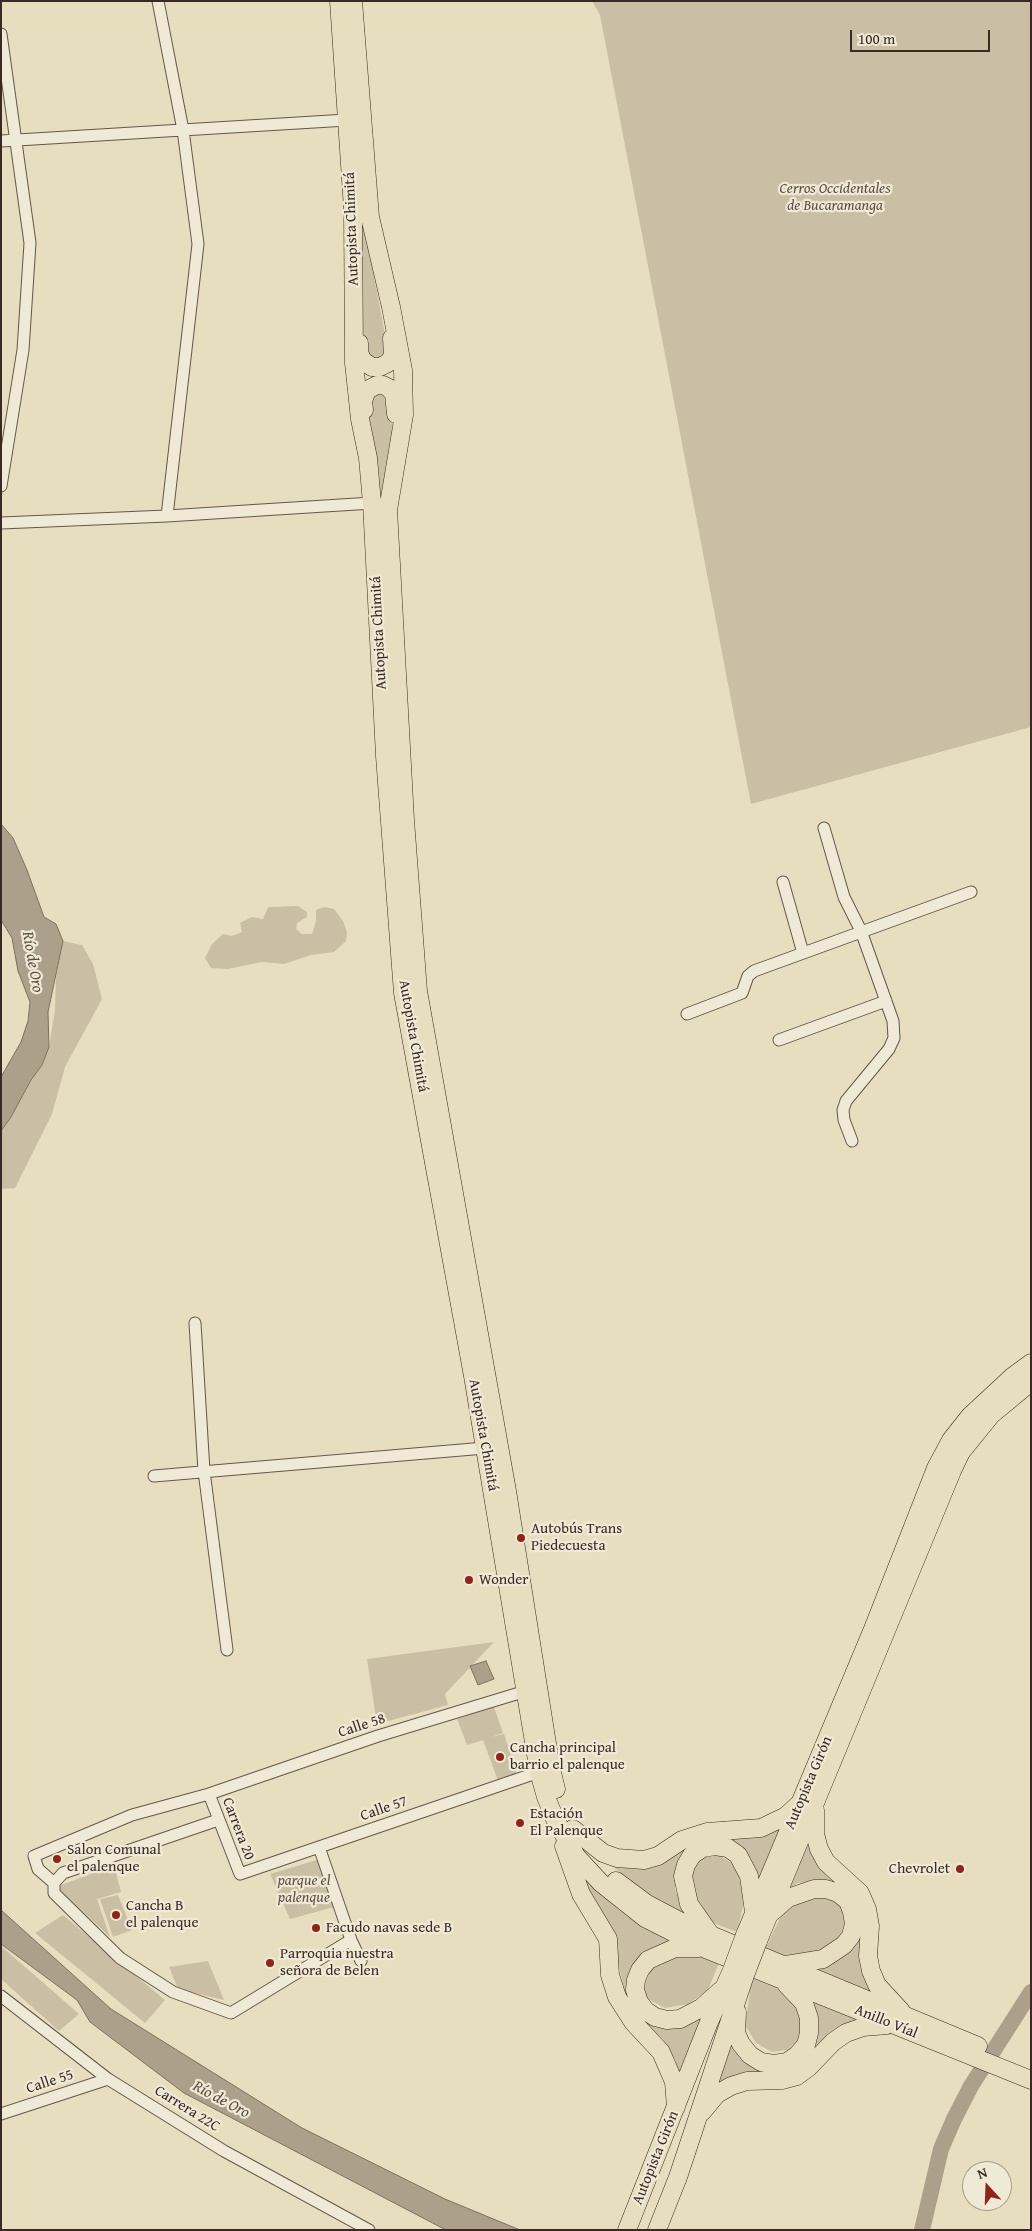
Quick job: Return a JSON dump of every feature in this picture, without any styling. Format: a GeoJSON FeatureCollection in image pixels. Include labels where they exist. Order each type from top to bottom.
{"type":"FeatureCollection","features":[{"type":"Feature","properties":{"kind":"highway","name":"Autopista Chimitá"},"geometry":{"type":"LineString","coordinates":[[339,1],[353,208],[356,388],[368,458],[372,503],[385,756],[404,993],[485,1448],[539,1772],[555,1819],[576,1856],[615,1896],[645,1918],[709,1942]]}},
{"type":"Feature","properties":{"kind":"highway","name":"Autopista Chimitá"},"geometry":{"type":"LineString","coordinates":[[353,1],[370,218],[404,370],[405,402],[388,510],[388,534],[404,820],[418,991],[508,1500],[551,1769],[564,1812],[572,1829],[584,1848],[600,1867],[630,1893],[666,1914],[741,1964]]}},
{"type":"Feature","properties":{"kind":"highway"},"geometry":{"type":"LineString","coordinates":[[354,300],[358,313],[361,358],[372,367],[385,365],[390,360],[394,351],[383,277]]}},
{"type":"Feature","properties":{"kind":"highway"},"geometry":{"type":"LineString","coordinates":[[368,458],[369,444],[363,401],[367,390],[377,385],[389,388],[394,394],[398,454]]}},
{"type":"Feature","properties":{"kind":"highway","name":"Autopista Girón"},"geometry":{"type":"LineString","coordinates":[[762,1914],[800,1802],[873,1629],[936,1468],[951,1440],[970,1416],[1031,1363]]}},
{"type":"Feature","properties":{"kind":"highway","name":"Autopista Girón"},"geometry":{"type":"LineString","coordinates":[[629,2226],[676,2107],[817,1795],[961,1452],[990,1415],[1029,1387]]}},
{"type":"Feature","properties":{"kind":"highway"},"geometry":{"type":"LineString","coordinates":[[693,2127],[705,2108],[718,2094],[731,2086],[747,2081],[782,2080],[797,2076],[810,2068],[833,2042],[846,2033],[899,2021],[871,1971],[868,1956],[870,1926],[867,1909],[860,1893],[832,1868],[819,1849],[814,1826],[817,1795]]}},
{"type":"Feature","properties":{"kind":"highway"},"geometry":{"type":"LineString","coordinates":[[572,1829],[603,1853],[617,1858],[644,1860],[658,1856],[682,1840],[706,1832],[761,1828],[786,1816],[800,1802]]}},
{"type":"Feature","properties":{"kind":"highway"},"geometry":{"type":"LineString","coordinates":[[555,1819],[581,1894],[608,1939],[610,1975],[617,1998],[633,2022],[662,2052],[674,2082],[676,2107]]}},
{"type":"Feature","properties":{"kind":"highway"},"geometry":{"type":"LineString","coordinates":[[722,1847],[738,1855],[749,1876],[762,1914],[788,1898],[814,1889],[826,1889],[838,1893],[848,1901],[854,1924],[851,1936],[834,1953],[782,1972],[804,2003],[809,2018],[809,2033],[806,2044],[797,2055],[787,2062],[774,2064],[760,2062],[750,2055],[741,2044],[736,2032],[741,1964],[701,2008],[680,2019],[667,2020],[655,2017],[646,2011],[639,2002],[636,1980],[640,1970],[648,1960],[675,1948],[690,1947],[709,1942],[689,1904],[683,1876],[686,1865],[692,1855],[704,1848],[722,1847]]}},
{"type":"Feature","properties":{"kind":"highway","name":"Autopista Girón"},"geometry":{"type":"LineString","coordinates":[[657,2230],[693,2127],[741,1964]]}},
{"type":"Feature","properties":{"kind":"highway","name":"Anillo Víal"},"geometry":{"type":"LineString","coordinates":[[741,1964],[782,1972],[1008,2064],[1031,2080]]}},
{"type":"Feature","properties":{"kind":"highway","name":"Anillo Víal"},"geometry":{"type":"LineString","coordinates":[[1008,2064],[1031,2067]]}},
{"type":"Feature","properties":{"kind":"street"},"geometry":{"type":"LineString","coordinates":[[158,1],[183,130],[198,244],[167,516]]}},
{"type":"Feature","properties":{"kind":"street"},"geometry":{"type":"LineString","coordinates":[[1,34],[18,140],[30,243],[23,350],[1,486]]}},
{"type":"Feature","properties":{"kind":"street"},"geometry":{"type":"LineString","coordinates":[[1,141],[347,120]]}},
{"type":"Feature","properties":{"kind":"street"},"geometry":{"type":"LineString","coordinates":[[1,523],[167,516],[372,503]]}},
{"type":"Feature","properties":{"kind":"street"},"geometry":{"type":"LineString","coordinates":[[824,828],[844,897],[861,932],[893,1021],[894,1038],[889,1049],[846,1101],[843,1110],[844,1120],[852,1141]]}},
{"type":"Feature","properties":{"kind":"street"},"geometry":{"type":"LineString","coordinates":[[783,882],[803,953]]}},
{"type":"Feature","properties":{"kind":"street"},"geometry":{"type":"LineString","coordinates":[[687,1014],[742,993],[748,976],[754,971],[971,892]]}},
{"type":"Feature","properties":{"kind":"street"},"geometry":{"type":"LineString","coordinates":[[779,1040],[886,1000]]}},
{"type":"Feature","properties":{"kind":"street"},"geometry":{"type":"LineString","coordinates":[[195,1323],[204,1471],[227,1650]]}},
{"type":"Feature","properties":{"kind":"street"},"geometry":{"type":"LineString","coordinates":[[154,1476],[485,1448]]}},
{"type":"Feature","properties":{"kind":"street","name":"Calle 58"},"geometry":{"type":"LineString","coordinates":[[54,1888],[38,1869],[34,1856],[132,1815],[209,1794],[378,1736],[526,1691]]}},
{"type":"Feature","properties":{"kind":"street","name":"Calle 57"},"geometry":{"type":"LineString","coordinates":[[240,1874],[539,1772]]}},
{"type":"Feature","properties":{"kind":"street","name":"Carrera 20"},"geometry":{"type":"LineString","coordinates":[[209,1794],[240,1874]]}},
{"type":"Feature","properties":{"kind":"street"},"geometry":{"type":"LineString","coordinates":[[218,1820],[62,1873],[54,1888],[120,1958],[173,1992],[231,2013],[351,1940]]}},
{"type":"Feature","properties":{"kind":"street"},"geometry":{"type":"LineString","coordinates":[[319,1847],[351,1940],[361,1961]]}},
{"type":"Feature","properties":{"kind":"street","name":"Carrera 22C"},"geometry":{"type":"LineString","coordinates":[[1,1996],[108,2079],[224,2151],[369,2230]]}},
{"type":"Feature","properties":{"kind":"street","name":"Calle 55"},"geometry":{"type":"LineString","coordinates":[[1,2114],[108,2079]]}},
{"type":"Feature","properties":{"kind":"green space","name":"Cerros Occidentales de Bucaramanga"},"geometry":{"type":"Polygon","coordinates":[[[592,1],[1031,1],[1031,727],[751,804],[600,15],[592,1]]]}},
{"type":"Feature","properties":{"kind":"green space"},"geometry":{"type":"Polygon","coordinates":[[[362,212],[387,346],[387,353],[375,361],[366,354],[360,308],[362,212]]]}},
{"type":"Feature","properties":{"kind":"green space"},"geometry":{"type":"Polygon","coordinates":[[[374,392],[385,393],[392,407],[393,446],[388,472],[379,499],[368,402],[374,392]]]}},
{"type":"Feature","properties":{"kind":"green space"},"geometry":{"type":"Polygon","coordinates":[[[298,906],[307,912],[307,917],[297,923],[296,929],[302,934],[312,934],[316,921],[316,910],[324,907],[334,909],[343,921],[347,932],[346,941],[334,952],[311,955],[284,964],[262,962],[228,969],[211,968],[205,958],[212,944],[223,934],[232,936],[242,932],[240,923],[252,917],[263,919],[268,907],[298,906]]]}},
{"type":"Feature","properties":{"kind":"green space"},"geometry":{"type":"Polygon","coordinates":[[[63,941],[82,945],[93,964],[102,999],[65,1067],[52,1114],[15,1188],[1,1189],[1,1131],[42,1065],[49,1047],[55,1010],[56,978],[63,941]]]}},
{"type":"Feature","properties":{"kind":"green space"},"geometry":{"type":"Polygon","coordinates":[[[494,1642],[445,1694],[448,1705],[377,1724],[367,1659],[494,1642]]]}},
{"type":"Feature","properties":{"kind":"green space"},"geometry":{"type":"Polygon","coordinates":[[[494,1707],[503,1733],[491,1737],[504,1734],[517,1775],[498,1781],[483,1740],[467,1745],[457,1719],[494,1707]]]}},
{"type":"Feature","properties":{"kind":"green space"},"geometry":{"type":"Polygon","coordinates":[[[784,1826],[757,1887],[755,1868],[742,1849],[729,1842],[675,1873],[675,1890],[692,1921],[641,1891],[603,1858],[680,1846],[784,1826]]]}},
{"type":"Feature","properties":{"kind":"green space"},"geometry":{"type":"Polygon","coordinates":[[[811,1826],[809,1845],[816,1863],[848,1888],[856,1913],[813,1882],[798,1883],[785,1890],[811,1826]]]}},
{"type":"Feature","properties":{"kind":"green space"},"geometry":{"type":"Polygon","coordinates":[[[711,1853],[720,1855],[735,1866],[743,1884],[744,1902],[737,1932],[708,1921],[697,1908],[692,1888],[691,1867],[701,1857],[711,1853]]]}},
{"type":"Feature","properties":{"kind":"green space","name":"parque el palenque"},"geometry":{"type":"Polygon","coordinates":[[[320,1859],[334,1907],[290,1919],[270,1874],[320,1859]]]}},
{"type":"Feature","properties":{"kind":"green space"},"geometry":{"type":"Polygon","coordinates":[[[114,1865],[121,1892],[97,1899],[110,1937],[56,1887],[114,1865]]]}},
{"type":"Feature","properties":{"kind":"green space"},"geometry":{"type":"Polygon","coordinates":[[[582,1875],[619,1910],[648,1929],[676,1943],[638,1959],[649,2020],[704,2015],[678,2082],[676,2061],[663,2039],[639,2018],[631,2006],[624,1988],[617,1957],[582,1875]]]}},
{"type":"Feature","properties":{"kind":"green space","name":"Cancha B el palenque"},"geometry":{"type":"Polygon","coordinates":[[[118,1895],[132,1930],[113,1937],[100,1899],[118,1895]]]}},
{"type":"Feature","properties":{"kind":"green space"},"geometry":{"type":"Polygon","coordinates":[[[823,1895],[839,1903],[847,1920],[842,1935],[827,1948],[815,1953],[778,1956],[765,1949],[781,1916],[797,1900],[823,1895]]]}},
{"type":"Feature","properties":{"kind":"green space"},"geometry":{"type":"Polygon","coordinates":[[[856,1913],[884,2001],[805,1968],[827,1962],[856,1913]]]}},
{"type":"Feature","properties":{"kind":"green space"},"geometry":{"type":"Polygon","coordinates":[[[63,1915],[165,2000],[145,2023],[35,1933],[63,1915]]]}},
{"type":"Feature","properties":{"kind":"green space"},"geometry":{"type":"Polygon","coordinates":[[[1,1946],[79,2014],[59,2031],[1,1979],[1,1946]]]}},
{"type":"Feature","properties":{"kind":"green space"},"geometry":{"type":"Polygon","coordinates":[[[684,1956],[702,1957],[719,1963],[708,1990],[688,2004],[665,2008],[646,1998],[645,1984],[652,1968],[667,1959],[684,1956]]]}},
{"type":"Feature","properties":{"kind":"green space"},"geometry":{"type":"Polygon","coordinates":[[[208,1961],[224,2000],[178,1989],[169,1967],[208,1961]]]}},
{"type":"Feature","properties":{"kind":"green space"},"geometry":{"type":"Polygon","coordinates":[[[752,1978],[784,1991],[796,2004],[803,2020],[798,2041],[787,2050],[772,2052],[756,2043],[745,2025],[752,1978]]]}},
{"type":"Feature","properties":{"kind":"green space"},"geometry":{"type":"Polygon","coordinates":[[[805,1997],[867,2022],[792,2072],[746,2074],[722,2081],[711,2091],[727,2039],[751,2064],[796,2062],[805,1997]]]}},
{"type":"Feature","properties":{"kind":"water","name":"Río de Oro"},"geometry":{"type":"Polygon","coordinates":[[[1,824],[13,838],[44,917],[56,924],[63,941],[48,1012],[49,1047],[42,1065],[1,1131],[1,1077],[21,1042],[28,1021],[30,1002],[18,971],[12,938],[1,920],[1,824]]]}},
{"type":"Feature","properties":{"kind":"water"},"geometry":{"type":"Polygon","coordinates":[[[486,1661],[494,1679],[478,1685],[470,1666],[486,1661]]]}},
{"type":"Feature","properties":{"kind":"water","name":"Río de Oro"},"geometry":{"type":"Polygon","coordinates":[[[1,1910],[111,2009],[302,2128],[445,2199],[520,2230],[446,2230],[184,2093],[90,2022],[77,2000],[1,1944],[1,1910]]]}},
{"type":"Feature","properties":{"kind":"waterway"},"geometry":{"type":"LineString","coordinates":[[922,2230],[941,2149],[954,2119],[971,2086],[1031,1992]]}},
{"type":"Feature","properties":{"kind":"place","name":"Autobús Trans Piedecuesta"},"geometry":{"type":"Point","coordinates":[521,1538]}},
{"type":"Feature","properties":{"kind":"place","name":"Wonder"},"geometry":{"type":"Point","coordinates":[469,1580]}},
{"type":"Feature","properties":{"kind":"place","name":"Cancha principal barrio el palenque"},"geometry":{"type":"Point","coordinates":[500,1757]}},
{"type":"Feature","properties":{"kind":"place","name":"Estación El Palenque"},"geometry":{"type":"Point","coordinates":[520,1823]}},
{"type":"Feature","properties":{"kind":"place","name":"Salon Comunal el palenque"},"geometry":{"type":"Point","coordinates":[57,1859]}},
{"type":"Feature","properties":{"kind":"place","name":"Chevrolet"},"geometry":{"type":"Point","coordinates":[960,1869]}},
{"type":"Feature","properties":{"kind":"place","name":"Cancha B el palenque"},"geometry":{"type":"Point","coordinates":[116,1915]}},
{"type":"Feature","properties":{"kind":"place","name":"Facudo navas sede B"},"geometry":{"type":"Point","coordinates":[316,1928]}},
{"type":"Feature","properties":{"kind":"place","name":"Parroquia nuestra señora de Belen"},"geometry":{"type":"Point","coordinates":[270,1963]}}]}
